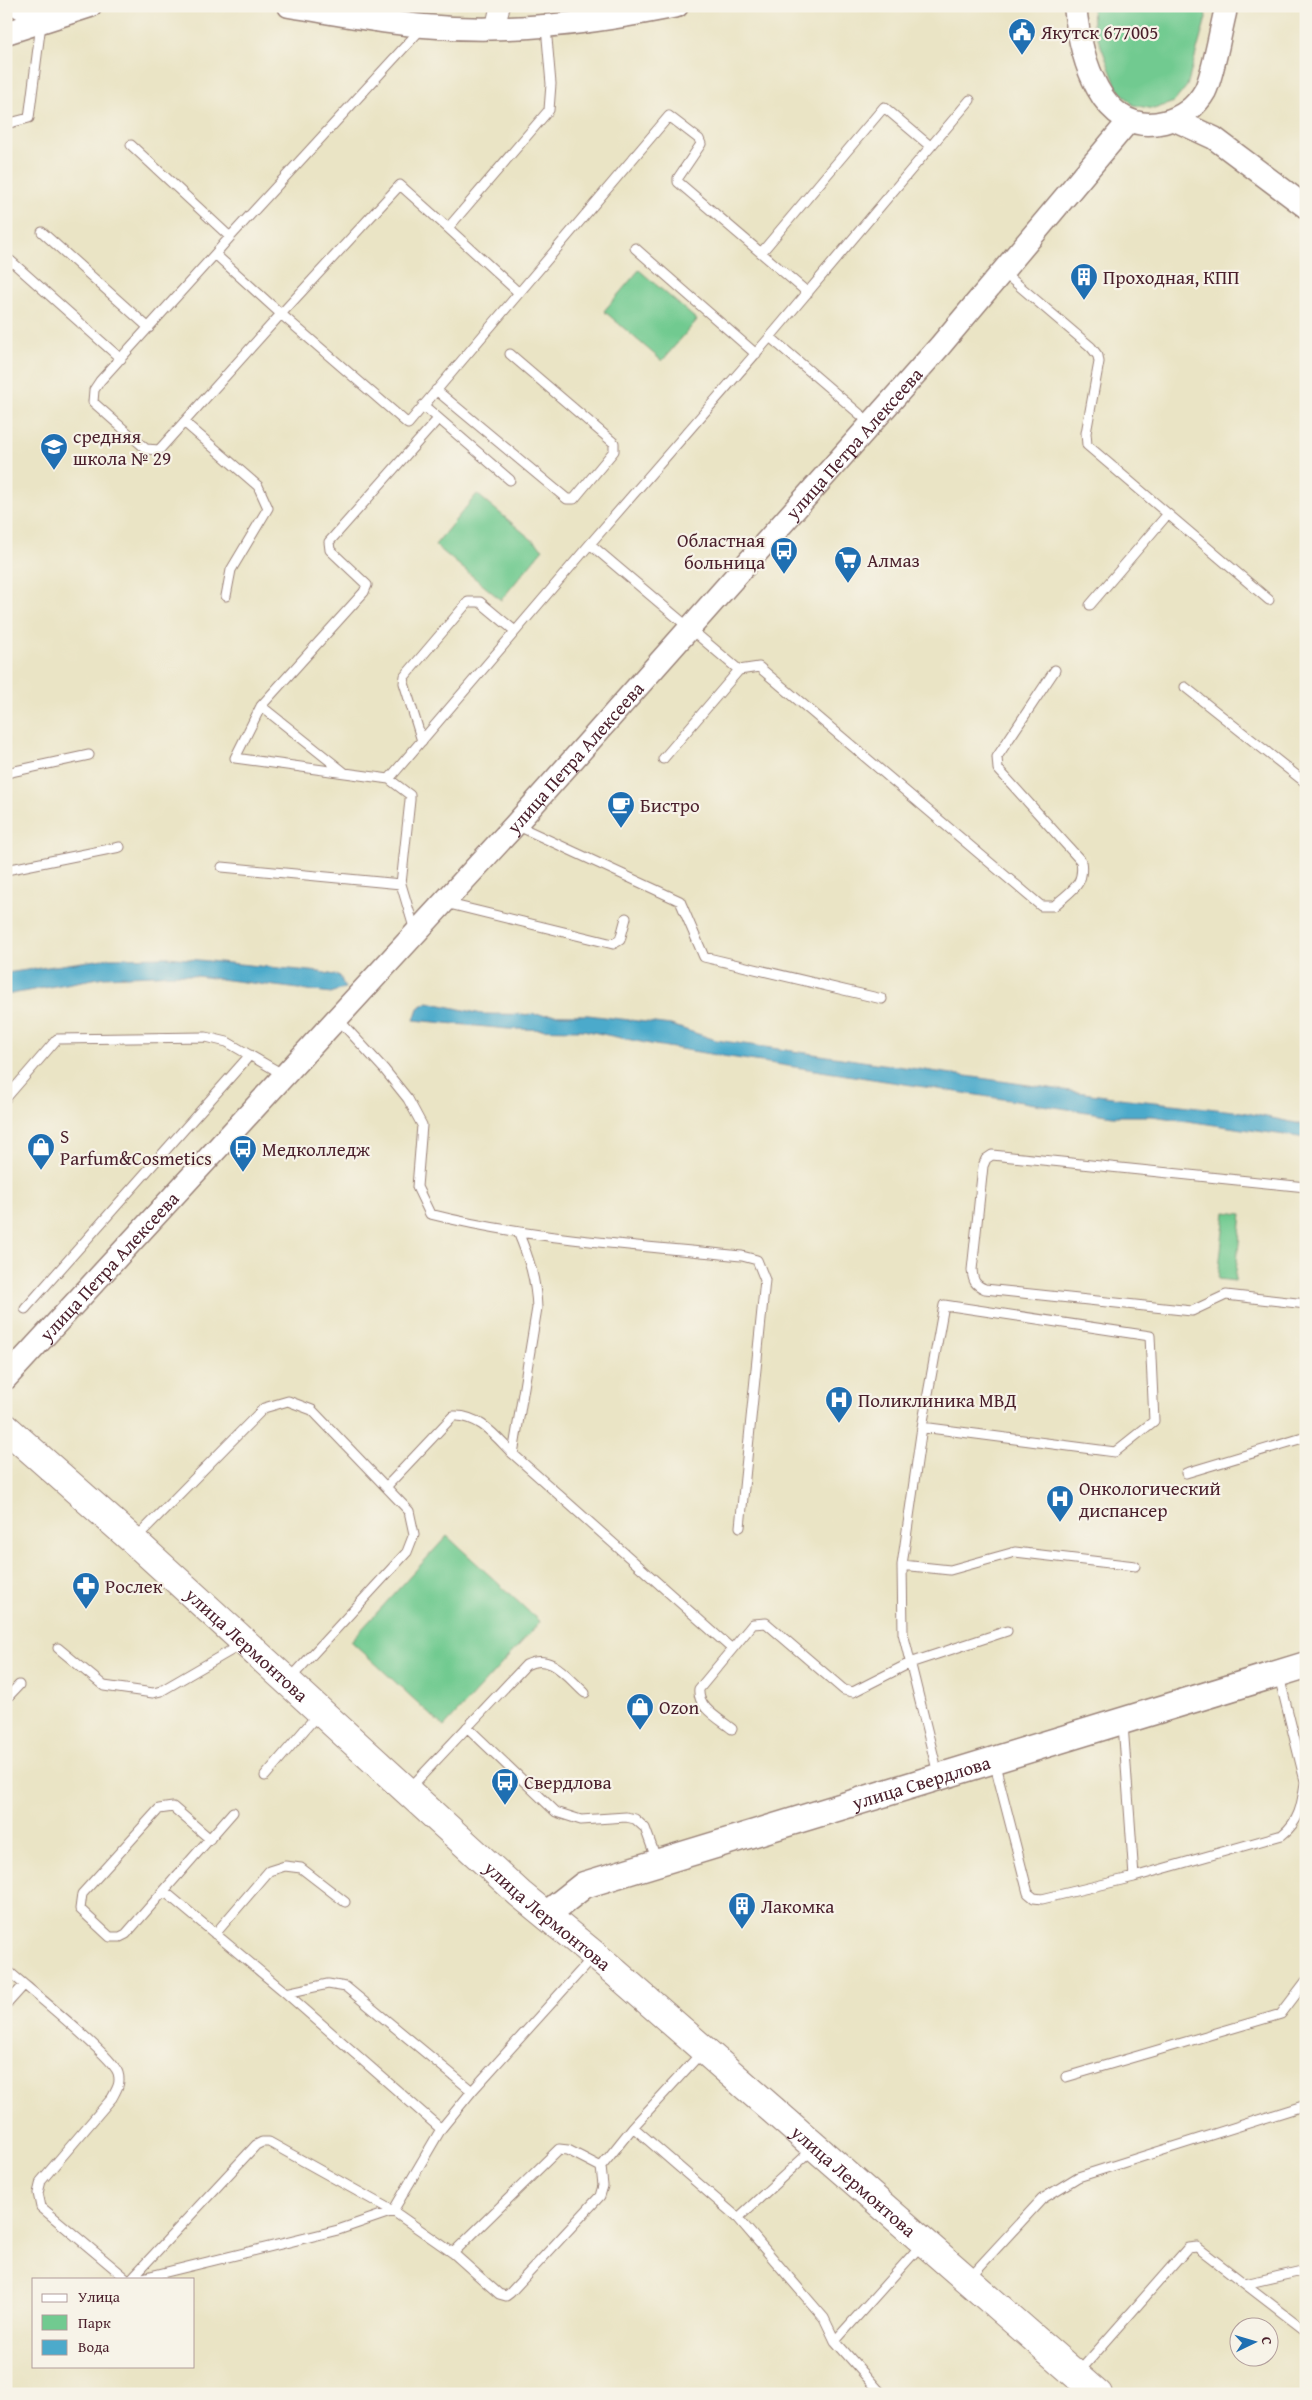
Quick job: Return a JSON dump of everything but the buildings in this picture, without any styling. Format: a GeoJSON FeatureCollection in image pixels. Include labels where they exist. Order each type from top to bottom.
{"type":"FeatureCollection","features":[{"type":"Feature","properties":{"kind":"main road","name":"улица Лермонтова"},"geometry":{"type":"LineString","coordinates":[[6,1428],[134,1541],[407,1791],[546,1915],[1098,2394]]}},
{"type":"Feature","properties":{"kind":"main road","name":"улица Свердлова"},"geometry":{"type":"LineString","coordinates":[[546,1915],[584,1885],[1306,1665]]}},
{"type":"Feature","properties":{"kind":"street"},"geometry":{"type":"LineString","coordinates":[[15,6],[42,21]]}},
{"type":"Feature","properties":{"kind":"street"},"geometry":{"type":"LineString","coordinates":[[6,33],[90,6]]}},
{"type":"Feature","properties":{"kind":"street"},"geometry":{"type":"LineString","coordinates":[[289,6],[424,26],[495,29],[546,27],[677,6]]}},
{"type":"Feature","properties":{"kind":"street"},"geometry":{"type":"LineString","coordinates":[[495,29],[500,6]]}},
{"type":"Feature","properties":{"kind":"street"},"geometry":{"type":"LineString","coordinates":[[1075,6],[1077,31],[1101,97],[1128,122],[1150,126],[1175,120],[1188,112],[1205,91]]}},
{"type":"Feature","properties":{"kind":"street"},"geometry":{"type":"LineString","coordinates":[[1214,138],[1206,118],[1205,91],[1227,9]]}},
{"type":"Feature","properties":{"kind":"street"},"geometry":{"type":"LineString","coordinates":[[1175,120],[1214,138],[1306,207]]}},
{"type":"Feature","properties":{"kind":"street","name":"улица Петра Алексеева"},"geometry":{"type":"LineString","coordinates":[[6,1378],[415,932],[445,903],[691,628],[1003,272],[1128,122]]}},
{"type":"Feature","properties":{"kind":"lane"},"geometry":{"type":"LineString","coordinates":[[6,124],[29,118],[42,21]]}},
{"type":"Feature","properties":{"kind":"lane"},"geometry":{"type":"LineString","coordinates":[[424,26],[121,359],[94,390],[93,402],[146,449],[158,450],[400,186],[519,293]]}},
{"type":"Feature","properties":{"kind":"lane"},"geometry":{"type":"LineString","coordinates":[[448,228],[549,110],[551,84],[546,27]]}},
{"type":"Feature","properties":{"kind":"lane"},"geometry":{"type":"LineString","coordinates":[[389,779],[756,354],[970,100]]}},
{"type":"Feature","properties":{"kind":"lane"},"geometry":{"type":"LineString","coordinates":[[762,253],[884,107],[930,146]]}},
{"type":"Feature","properties":{"kind":"lane"},"geometry":{"type":"LineString","coordinates":[[215,254],[408,424],[669,116],[699,139],[701,144],[678,178],[678,182],[808,293]]}},
{"type":"Feature","properties":{"kind":"lane"},"geometry":{"type":"LineString","coordinates":[[131,145],[230,237]]}},
{"type":"Feature","properties":{"kind":"lane"},"geometry":{"type":"LineString","coordinates":[[42,232],[149,328]]}},
{"type":"Feature","properties":{"kind":"lane"},"geometry":{"type":"LineString","coordinates":[[635,248],[756,354]]}},
{"type":"Feature","properties":{"kind":"lane"},"geometry":{"type":"LineString","coordinates":[[6,261],[11,261],[121,359]]}},
{"type":"Feature","properties":{"kind":"lane"},"geometry":{"type":"LineString","coordinates":[[1003,272],[1095,351],[1099,362],[1086,433],[1086,446],[1269,600]]}},
{"type":"Feature","properties":{"kind":"lane"},"geometry":{"type":"LineString","coordinates":[[770,337],[871,424]]}},
{"type":"Feature","properties":{"kind":"lane"},"geometry":{"type":"LineString","coordinates":[[436,390],[567,499],[574,499],[614,451],[614,443],[510,354]]}},
{"type":"Feature","properties":{"kind":"lane"},"geometry":{"type":"LineString","coordinates":[[423,405],[510,480]]}},
{"type":"Feature","properties":{"kind":"lane"},"geometry":{"type":"LineString","coordinates":[[415,932],[401,884],[410,795],[389,779],[235,758],[261,706],[364,592],[367,585],[330,550],[330,542],[438,419]]}},
{"type":"Feature","properties":{"kind":"lane"},"geometry":{"type":"LineString","coordinates":[[184,422],[258,486],[268,508],[231,570],[226,596]]}},
{"type":"Feature","properties":{"kind":"lane"},"geometry":{"type":"LineString","coordinates":[[1090,605],[1166,515]]}},
{"type":"Feature","properties":{"kind":"lane"},"geometry":{"type":"LineString","coordinates":[[590,544],[739,670]]}},
{"type":"Feature","properties":{"kind":"lane"},"geometry":{"type":"LineString","coordinates":[[422,741],[404,683],[405,676],[468,602],[480,602],[515,632]]}},
{"type":"Feature","properties":{"kind":"lane"},"geometry":{"type":"LineString","coordinates":[[663,759],[739,670],[759,667],[1041,906],[1054,906],[1080,882],[1083,875],[1081,861],[998,769],[997,757],[1055,670]]}},
{"type":"Feature","properties":{"kind":"lane"},"geometry":{"type":"LineString","coordinates":[[1185,687],[1306,783]]}},
{"type":"Feature","properties":{"kind":"lane"},"geometry":{"type":"LineString","coordinates":[[261,706],[345,773]]}},
{"type":"Feature","properties":{"kind":"lane"},"geometry":{"type":"LineString","coordinates":[[6,773],[89,755]]}},
{"type":"Feature","properties":{"kind":"lane"},"geometry":{"type":"LineString","coordinates":[[515,825],[680,901],[704,957],[882,999]]}},
{"type":"Feature","properties":{"kind":"lane"},"geometry":{"type":"LineString","coordinates":[[6,870],[120,847]]}},
{"type":"Feature","properties":{"kind":"lane"},"geometry":{"type":"LineString","coordinates":[[222,867],[401,884]]}},
{"type":"Feature","properties":{"kind":"lane"},"geometry":{"type":"LineString","coordinates":[[445,903],[612,944],[620,940],[626,918]]}},
{"type":"Feature","properties":{"kind":"lane"},"geometry":{"type":"LineString","coordinates":[[337,1018],[384,1069],[408,1099],[422,1125],[417,1188],[430,1214],[478,1226],[518,1232],[742,1256],[757,1260],[765,1280],[740,1527]]}},
{"type":"Feature","properties":{"kind":"lane"},"geometry":{"type":"LineString","coordinates":[[6,1098],[57,1039],[206,1037],[227,1042],[285,1075]]}},
{"type":"Feature","properties":{"kind":"lane"},"geometry":{"type":"LineString","coordinates":[[25,1310],[250,1055]]}},
{"type":"Feature","properties":{"kind":"lane"},"geometry":{"type":"LineString","coordinates":[[1306,1187],[992,1155],[986,1159],[983,1166],[972,1270],[973,1279],[978,1286],[985,1289],[1192,1311],[1226,1295],[1306,1304]]}},
{"type":"Feature","properties":{"kind":"lane"},"geometry":{"type":"LineString","coordinates":[[513,1454],[537,1308],[532,1266],[518,1232]]}},
{"type":"Feature","properties":{"kind":"lane"},"geometry":{"type":"LineString","coordinates":[[922,1427],[1114,1452],[1154,1420],[1150,1336],[944,1304],[922,1427],[902,1565],[903,1633],[939,1777]]}},
{"type":"Feature","properties":{"kind":"lane"},"geometry":{"type":"LineString","coordinates":[[134,1541],[264,1408],[288,1401],[312,1410],[409,1512],[414,1534],[407,1552],[287,1682]]}},
{"type":"Feature","properties":{"kind":"lane"},"geometry":{"type":"LineString","coordinates":[[386,1487],[453,1416],[463,1415],[475,1419],[732,1649]]}},
{"type":"Feature","properties":{"kind":"lane"},"geometry":{"type":"LineString","coordinates":[[1186,1473],[1306,1437]]}},
{"type":"Feature","properties":{"kind":"lane"},"geometry":{"type":"LineString","coordinates":[[902,1565],[950,1570],[1015,1552],[1135,1566]]}},
{"type":"Feature","properties":{"kind":"lane"},"geometry":{"type":"LineString","coordinates":[[732,1729],[702,1705],[698,1697],[699,1689],[753,1624],[766,1623],[844,1690],[853,1692],[910,1663],[1006,1631]]}},
{"type":"Feature","properties":{"kind":"lane"},"geometry":{"type":"LineString","coordinates":[[58,1648],[104,1686],[153,1693],[161,1691],[244,1643]]}},
{"type":"Feature","properties":{"kind":"lane"},"geometry":{"type":"LineString","coordinates":[[407,1791],[526,1665],[535,1660],[550,1661],[585,1693]]}},
{"type":"Feature","properties":{"kind":"lane"},"geometry":{"type":"LineString","coordinates":[[994,1760],[1028,1893],[1034,1898],[1042,1898],[1134,1877],[1282,1834],[1291,1828],[1299,1816],[1306,1784],[1278,1674]]}},
{"type":"Feature","properties":{"kind":"lane"},"geometry":{"type":"LineString","coordinates":[[6,1699],[19,1685]]}},
{"type":"Feature","properties":{"kind":"lane"},"geometry":{"type":"LineString","coordinates":[[265,1776],[320,1712]]}},
{"type":"Feature","properties":{"kind":"lane"},"geometry":{"type":"LineString","coordinates":[[1123,1721],[1134,1877]]}},
{"type":"Feature","properties":{"kind":"lane"},"geometry":{"type":"LineString","coordinates":[[467,1728],[556,1812],[581,1820],[626,1817],[635,1819],[645,1828],[658,1862]]}},
{"type":"Feature","properties":{"kind":"lane"},"geometry":{"type":"LineString","coordinates":[[210,1839],[173,1807],[159,1809],[82,1894],[80,1909],[110,1937],[120,1937],[126,1934],[210,1839],[233,1812]]}},
{"type":"Feature","properties":{"kind":"lane"},"geometry":{"type":"LineString","coordinates":[[215,1934],[269,1871],[285,1866],[300,1868],[345,1902]]}},
{"type":"Feature","properties":{"kind":"lane"},"geometry":{"type":"LineString","coordinates":[[164,1891],[286,1993],[441,2129]]}},
{"type":"Feature","properties":{"kind":"lane"},"geometry":{"type":"LineString","coordinates":[[142,2278],[338,2230],[393,2211],[441,2129],[472,2091],[594,1955]]}},
{"type":"Feature","properties":{"kind":"lane"},"geometry":{"type":"LineString","coordinates":[[6,1969],[91,2042],[118,2071],[119,2085],[112,2098],[41,2181],[38,2194],[41,2207],[126,2278]]}},
{"type":"Feature","properties":{"kind":"lane"},"geometry":{"type":"LineString","coordinates":[[1066,2076],[1281,2014],[1306,1982]]}},
{"type":"Feature","properties":{"kind":"lane"},"geometry":{"type":"LineString","coordinates":[[286,1993],[328,1984],[346,1987],[472,2091]]}},
{"type":"Feature","properties":{"kind":"lane"},"geometry":{"type":"LineString","coordinates":[[6,2004],[24,1985]]}},
{"type":"Feature","properties":{"kind":"lane"},"geometry":{"type":"LineString","coordinates":[[133,2278],[256,2144],[269,2142],[393,2211],[453,2253],[499,2294],[506,2296],[600,2196],[603,2186],[600,2167],[633,2127],[703,2051]]}},
{"type":"Feature","properties":{"kind":"lane"},"geometry":{"type":"LineString","coordinates":[[967,2280],[1042,2199],[1078,2177],[1306,2105]]}},
{"type":"Feature","properties":{"kind":"lane"},"geometry":{"type":"LineString","coordinates":[[633,2127],[738,2218],[824,2318],[835,2340],[882,2394]]}},
{"type":"Feature","properties":{"kind":"lane"},"geometry":{"type":"LineString","coordinates":[[738,2218],[815,2147]]}},
{"type":"Feature","properties":{"kind":"lane"},"geometry":{"type":"LineString","coordinates":[[453,2253],[559,2149],[568,2150],[600,2167]]}},
{"type":"Feature","properties":{"kind":"lane"},"geometry":{"type":"LineString","coordinates":[[835,2340],[924,2242]]}},
{"type":"Feature","properties":{"kind":"lane"},"geometry":{"type":"LineString","coordinates":[[1077,2375],[1188,2248],[1197,2247],[1306,2331]]}},
{"type":"Feature","properties":{"kind":"lane"},"geometry":{"type":"LineString","coordinates":[[1245,2284],[1306,2270]]}},
{"type":"Feature","properties":{"kind":"green space"},"geometry":{"type":"Polygon","coordinates":[[[1092,6],[1205,6],[1206,18],[1187,86],[1174,102],[1154,109],[1133,105],[1117,88],[1093,25],[1092,6]]]}},
{"type":"Feature","properties":{"kind":"green space"},"geometry":{"type":"Polygon","coordinates":[[[639,270],[697,320],[662,361],[604,311],[639,270]]]}},
{"type":"Feature","properties":{"kind":"green space"},"geometry":{"type":"Polygon","coordinates":[[[477,494],[543,549],[501,600],[435,545],[477,494]]]}},
{"type":"Feature","properties":{"kind":"green space"},"geometry":{"type":"Polygon","coordinates":[[[1225,1212],[1242,1214],[1235,1281],[1218,1279],[1225,1212]]]}},
{"type":"Feature","properties":{"kind":"green space"},"geometry":{"type":"Polygon","coordinates":[[[447,1536],[540,1622],[444,1727],[351,1641],[447,1536]]]}},
{"type":"Feature","properties":{"kind":"water"},"geometry":{"type":"Polygon","coordinates":[[[168,957],[320,972],[340,976],[345,988],[331,993],[180,974],[104,977],[6,995],[6,973],[110,958],[168,957]]]}},
{"type":"Feature","properties":{"kind":"water"},"geometry":{"type":"Polygon","coordinates":[[[428,1002],[482,1014],[588,1015],[671,1025],[716,1040],[1119,1098],[1242,1112],[1306,1125],[1306,1138],[1152,1116],[1113,1116],[655,1045],[583,1030],[508,1029],[414,1020],[418,1008],[428,1002]]]}},
{"type":"Feature","properties":{"kind":"place","name":"Якутск 677005"},"geometry":{"type":"Point","coordinates":[1022,56]}},
{"type":"Feature","properties":{"kind":"place","name":"Проходная, КПП"},"geometry":{"type":"Point","coordinates":[1084,301]}},
{"type":"Feature","properties":{"kind":"place","name":"средняя школа № 29"},"geometry":{"type":"Point","coordinates":[54,471]}},
{"type":"Feature","properties":{"kind":"place","name":"Областная больница"},"geometry":{"type":"Point","coordinates":[784,575]}},
{"type":"Feature","properties":{"kind":"place","name":"Алмаз"},"geometry":{"type":"Point","coordinates":[848,584]}},
{"type":"Feature","properties":{"kind":"place","name":"Бистро"},"geometry":{"type":"Point","coordinates":[621,829]}},
{"type":"Feature","properties":{"kind":"place","name":"S Parfum&Cosmetics"},"geometry":{"type":"Point","coordinates":[41,1171]}},
{"type":"Feature","properties":{"kind":"place","name":"Медколледж"},"geometry":{"type":"Point","coordinates":[243,1173]}},
{"type":"Feature","properties":{"kind":"place","name":"Поликлиника МВД"},"geometry":{"type":"Point","coordinates":[839,1424]}},
{"type":"Feature","properties":{"kind":"place","name":"Онкологический диспансер"},"geometry":{"type":"Point","coordinates":[1060,1523]}},
{"type":"Feature","properties":{"kind":"place","name":"Рослек"},"geometry":{"type":"Point","coordinates":[86,1610]}},
{"type":"Feature","properties":{"kind":"place","name":"Ozon"},"geometry":{"type":"Point","coordinates":[640,1731]}},
{"type":"Feature","properties":{"kind":"place","name":"Свердлова"},"geometry":{"type":"Point","coordinates":[505,1806]}},
{"type":"Feature","properties":{"kind":"place","name":"Лакомка"},"geometry":{"type":"Point","coordinates":[742,1930]}}]}
